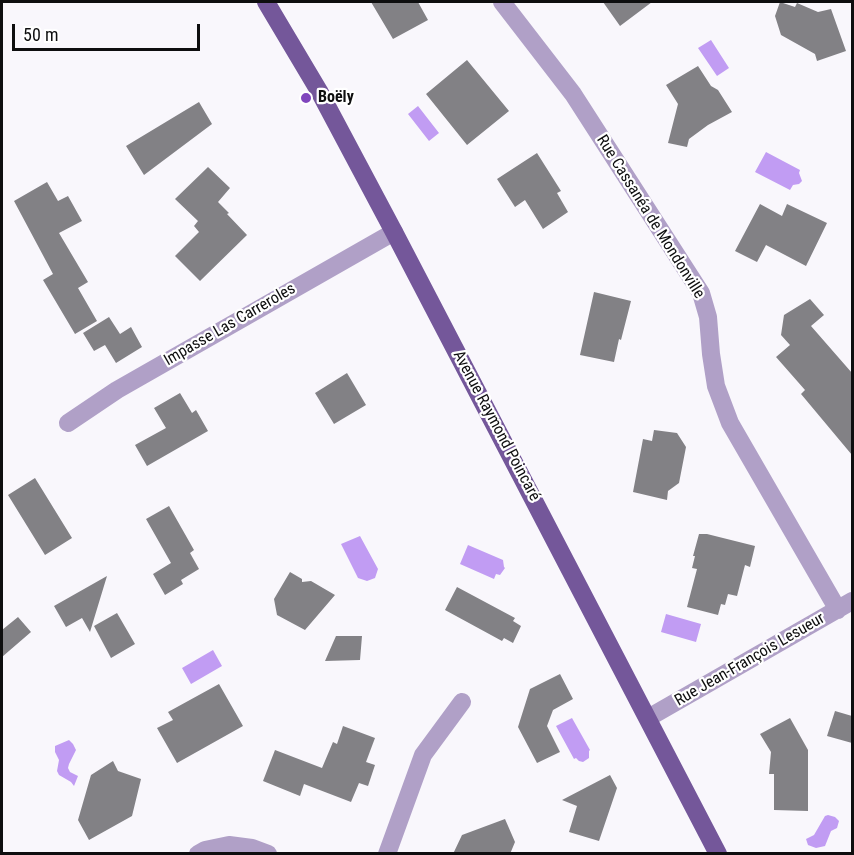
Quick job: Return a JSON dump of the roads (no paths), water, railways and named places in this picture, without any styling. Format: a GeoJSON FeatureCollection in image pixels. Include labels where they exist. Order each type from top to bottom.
{"type":"FeatureCollection","features":[{"type":"Feature","properties":{"kind":"main road","name":"Avenue Raymond Poincaré"},"geometry":{"type":"LineString","coordinates":[[266,2],[319,91],[394,232],[718,854]]}},
{"type":"Feature","properties":{"kind":"street","name":"Rue Cassanéa de Mondonville"},"geometry":{"type":"LineString","coordinates":[[502,2],[573,94],[701,293],[708,317],[716,386],[730,423],[845,605]]}},
{"type":"Feature","properties":{"kind":"street","name":"Impasse Las Carreroles"},"geometry":{"type":"LineString","coordinates":[[68,423],[117,390],[394,232]]}},
{"type":"Feature","properties":{"kind":"street","name":"Rue Jean-François Lesueur"},"geometry":{"type":"LineString","coordinates":[[648,718],[845,605]]}},
{"type":"Feature","properties":{"kind":"street"},"geometry":{"type":"LineString","coordinates":[[387,854],[423,755],[462,702]]}},
{"type":"Feature","properties":{"kind":"street"},"geometry":{"type":"LineString","coordinates":[[198,854],[205,850],[229,845],[252,848],[268,854]]}},
{"type":"Feature","properties":{"kind":"place","name":"Boëly"},"geometry":{"type":"Point","coordinates":[306,98]}}]}
